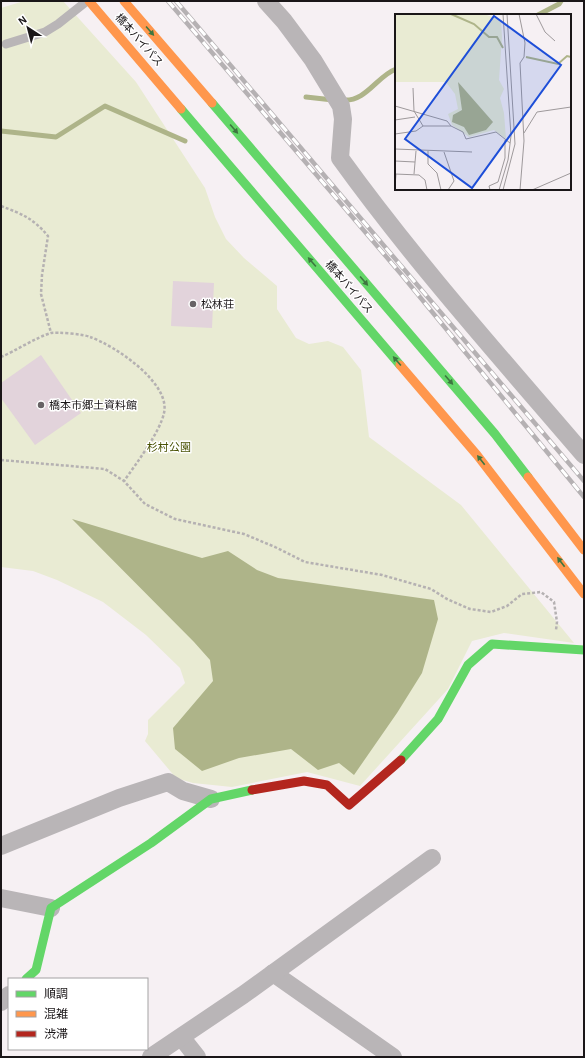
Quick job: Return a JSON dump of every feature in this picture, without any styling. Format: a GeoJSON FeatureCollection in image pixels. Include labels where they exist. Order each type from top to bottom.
{"type":"FeatureCollection","features":[{"type":"Feature","properties":{"kind":"main road","name":"橋本バイパス"},"geometry":{"type":"LineString","coordinates":[[88,1],[477,455],[584,594]]}},
{"type":"Feature","properties":{"kind":"main road","name":"橋本バイパス"},"geometry":{"type":"LineString","coordinates":[[124,1],[495,434],[584,550]]}},
{"type":"Feature","properties":{"kind":"main road"},"geometry":{"type":"LineString","coordinates":[[27,978],[36,970],[51,908],[151,843],[211,799],[282,784],[304,781],[327,785],[349,805],[397,765],[438,719],[468,666],[492,644],[553,648],[581,654]]}},
{"type":"Feature","properties":{"kind":"street"},"geometry":{"type":"LineString","coordinates":[[266,1],[284,21],[341,106],[343,119],[340,158],[462,311],[584,455]]}},
{"type":"Feature","properties":{"kind":"street"},"geometry":{"type":"LineString","coordinates":[[1,846],[119,798],[168,782],[183,790],[211,799]]}},
{"type":"Feature","properties":{"kind":"street"},"geometry":{"type":"LineString","coordinates":[[152,1057],[182,1038],[432,858]]}},
{"type":"Feature","properties":{"kind":"street"},"geometry":{"type":"LineString","coordinates":[[1,898],[51,908]]}},
{"type":"Feature","properties":{"kind":"street"},"geometry":{"type":"LineString","coordinates":[[273,973],[393,1057]]}},
{"type":"Feature","properties":{"kind":"street"},"geometry":{"type":"LineString","coordinates":[[182,1038],[196,1057]]}},
{"type":"Feature","properties":{"kind":"lane"},"geometry":{"type":"LineString","coordinates":[[6,44],[45,32],[88,1]]}},
{"type":"Feature","properties":{"kind":"path"},"geometry":{"type":"LineString","coordinates":[[1,206],[16,210],[36,222],[48,236],[42,275],[41,294],[51,333]]}},
{"type":"Feature","properties":{"kind":"path"},"geometry":{"type":"LineString","coordinates":[[1,357],[51,333],[89,336],[123,354],[148,375],[165,400],[164,413],[156,430],[124,481]]}},
{"type":"Feature","properties":{"kind":"path"},"geometry":{"type":"LineString","coordinates":[[1,460],[105,469],[124,481],[145,504],[175,519],[244,534],[305,562],[382,575],[431,589],[447,599],[470,609],[491,612],[507,606],[522,594],[541,592],[554,602],[557,622],[553,648]]}},
{"type":"Feature","properties":{"kind":"green space","name":"杉村公園"},"geometry":{"type":"Polygon","coordinates":[[[24,1],[63,1],[136,82],[205,188],[215,217],[226,239],[244,258],[277,286],[277,309],[296,338],[309,344],[328,341],[343,347],[361,370],[369,437],[461,505],[574,643],[504,633],[472,641],[448,689],[360,786],[307,772],[232,787],[193,783],[176,778],[145,741],[148,734],[148,720],[185,683],[180,668],[146,635],[103,602],[57,580],[33,571],[1,567],[1,8],[24,1]]]}},
{"type":"Feature","properties":{"kind":"shaded area"},"geometry":{"type":"Polygon","coordinates":[[[72,519],[202,558],[228,551],[257,570],[278,578],[434,600],[438,619],[422,673],[397,713],[354,775],[339,763],[318,770],[291,749],[239,758],[202,771],[175,749],[173,728],[213,681],[210,660],[72,519]]]}},
{"type":"Feature","properties":{"kind":"building","name":"松林荘"},"geometry":{"type":"Polygon","coordinates":[[[173,281],[214,283],[212,328],[171,326],[173,281]]]}},
{"type":"Feature","properties":{"kind":"building","name":"橋本市郷土資料館"},"geometry":{"type":"Polygon","coordinates":[[[41,355],[81,413],[35,445],[1,398],[1,383],[41,355]]]}},
{"type":"Feature","properties":{"kind":"waterway"},"geometry":{"type":"LineString","coordinates":[[540,14],[559,4],[561,1]]}},
{"type":"Feature","properties":{"kind":"waterway"},"geometry":{"type":"LineString","coordinates":[[343,100],[351,100],[365,93],[389,72],[395,69]]}},
{"type":"Feature","properties":{"kind":"waterway"},"geometry":{"type":"LineString","coordinates":[[306,97],[333,100]]}},
{"type":"Feature","properties":{"kind":"waterway"},"geometry":{"type":"LineString","coordinates":[[1,131],[56,137],[105,106],[185,141]]}},
{"type":"Feature","properties":{"kind":"railway"},"geometry":{"type":"LineString","coordinates":[[168,1],[401,274],[584,497]]}},
{"type":"Feature","properties":{"kind":"railway"},"geometry":{"type":"LineString","coordinates":[[176,1],[584,481]]}},
{"type":"Feature","properties":{"kind":"traffic: fast"},"geometry":{"type":"LineString","coordinates":[[212,103],[495,434],[528,477]]}},
{"type":"Feature","properties":{"kind":"traffic: fast"},"geometry":{"type":"LineString","coordinates":[[181,109],[400,365]]}},
{"type":"Feature","properties":{"kind":"traffic: fast"},"geometry":{"type":"LineString","coordinates":[[401,760],[438,719],[468,665],[492,644],[584,650]]}},
{"type":"Feature","properties":{"kind":"traffic: fast"},"geometry":{"type":"LineString","coordinates":[[27,978],[36,970],[51,908],[151,843],[211,799],[252,790]]}},
{"type":"Feature","properties":{"kind":"traffic: slow"},"geometry":{"type":"LineString","coordinates":[[89,1],[181,109]]}},
{"type":"Feature","properties":{"kind":"traffic: slow"},"geometry":{"type":"LineString","coordinates":[[124,1],[212,103]]}},
{"type":"Feature","properties":{"kind":"traffic: slow"},"geometry":{"type":"LineString","coordinates":[[400,365],[477,455],[584,594]]}},
{"type":"Feature","properties":{"kind":"traffic: slow"},"geometry":{"type":"LineString","coordinates":[[528,477],[584,550]]}},
{"type":"Feature","properties":{"kind":"traffic: jam"},"geometry":{"type":"LineString","coordinates":[[252,790],[304,781],[327,785],[349,805],[401,760]]}},
{"type":"Feature","properties":{"kind":"place","name":"松林荘"},"geometry":{"type":"Point","coordinates":[193,304]}},
{"type":"Feature","properties":{"kind":"place","name":"橋本市郷土資料館"},"geometry":{"type":"Point","coordinates":[41,405]}}]}
